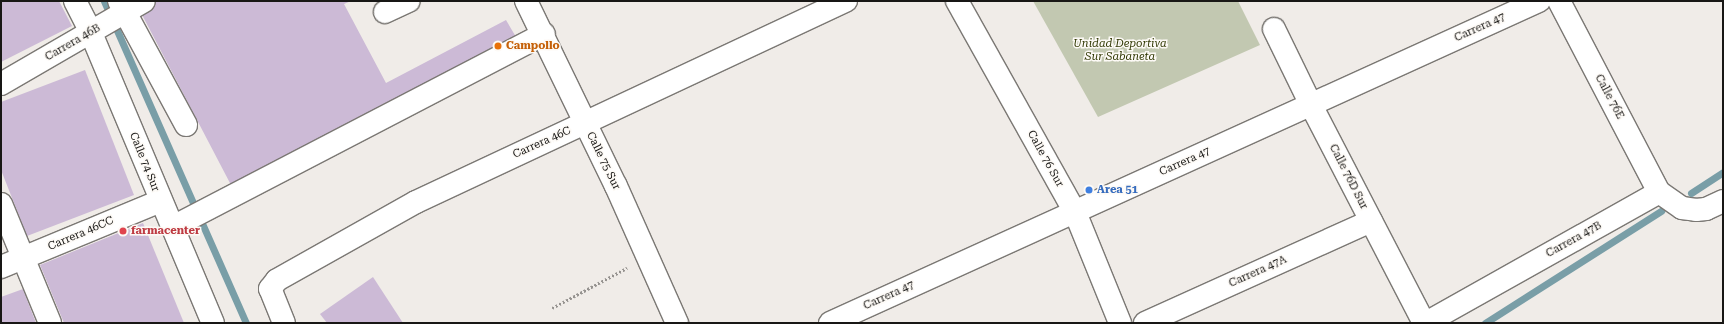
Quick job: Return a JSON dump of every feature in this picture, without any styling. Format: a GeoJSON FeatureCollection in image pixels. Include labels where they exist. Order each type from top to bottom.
{"type":"FeatureCollection","features":[{"type":"Feature","properties":{"kind":"street","name":"Calle 74 Sur"},"geometry":{"type":"LineString","coordinates":[[75,1],[94,32],[160,201],[180,223],[213,323]]}},
{"type":"Feature","properties":{"kind":"street","name":"Carrera 46B"},"geometry":{"type":"LineString","coordinates":[[1,84],[94,32],[121,10],[144,1]]}},
{"type":"Feature","properties":{"kind":"street"},"geometry":{"type":"LineString","coordinates":[[385,12],[409,1]]}},
{"type":"Feature","properties":{"kind":"street","name":"Calle 75 Sur"},"geometry":{"type":"LineString","coordinates":[[526,1],[544,34],[677,323]]}},
{"type":"Feature","properties":{"kind":"street","name":"Carrera 46C"},"geometry":{"type":"LineString","coordinates":[[284,323],[270,289],[277,280],[416,202],[846,1]]}},
{"type":"Feature","properties":{"kind":"street","name":"Calle 76 Sur"},"geometry":{"type":"LineString","coordinates":[[957,1],[1075,212],[1120,323]]}},
{"type":"Feature","properties":{"kind":"street","name":"Carrera 47"},"geometry":{"type":"LineString","coordinates":[[830,323],[1539,1]]}},
{"type":"Feature","properties":{"kind":"street","name":"Calle 76E"},"geometry":{"type":"LineString","coordinates":[[1559,1],[1659,192]]}},
{"type":"Feature","properties":{"kind":"street"},"geometry":{"type":"LineString","coordinates":[[121,10],[186,126]]}},
{"type":"Feature","properties":{"kind":"street","name":"Calle 76D Sur"},"geometry":{"type":"LineString","coordinates":[[1274,29],[1310,105],[1425,323]]}},
{"type":"Feature","properties":{"kind":"street"},"geometry":{"type":"LineString","coordinates":[[180,223],[544,34]]}},
{"type":"Feature","properties":{"kind":"street"},"geometry":{"type":"LineString","coordinates":[[1659,192],[1682,208],[1696,210],[1706,210],[1723,201]]}},
{"type":"Feature","properties":{"kind":"street","name":"Carrera 47B"},"geometry":{"type":"LineString","coordinates":[[1425,323],[1659,192]]}},
{"type":"Feature","properties":{"kind":"street","name":"Carrera 46CC"},"geometry":{"type":"LineString","coordinates":[[1,267],[160,201]]}},
{"type":"Feature","properties":{"kind":"street"},"geometry":{"type":"LineString","coordinates":[[1,204],[50,323]]}},
{"type":"Feature","properties":{"kind":"street","name":"Carrera 47A"},"geometry":{"type":"LineString","coordinates":[[1145,323],[1371,221]]}},
{"type":"Feature","properties":{"kind":"path"},"geometry":{"type":"LineString","coordinates":[[552,308],[646,257]]}},
{"type":"Feature","properties":{"kind":"green space","name":"Unidad Deportiva Sur Sabaneta"},"geometry":{"type":"Polygon","coordinates":[[[1033,1],[1238,1],[1260,45],[1098,117],[1033,1]]]}},
{"type":"Feature","properties":{"kind":"building"},"geometry":{"type":"Polygon","coordinates":[[[1,1],[59,1],[72,26],[1,62],[1,1]]]}},
{"type":"Feature","properties":{"kind":"building"},"geometry":{"type":"Polygon","coordinates":[[[155,1],[351,1],[344,4],[386,83],[506,20],[516,37],[231,185],[139,9],[155,1]]]}},
{"type":"Feature","properties":{"kind":"building"},"geometry":{"type":"Polygon","coordinates":[[[85,70],[134,195],[27,236],[1,170],[1,102],[85,70]]]}},
{"type":"Feature","properties":{"kind":"building"},"geometry":{"type":"Polygon","coordinates":[[[143,223],[184,323],[64,323],[40,265],[143,223]]]}},
{"type":"Feature","properties":{"kind":"building"},"geometry":{"type":"Polygon","coordinates":[[[373,277],[403,323],[327,323],[320,314],[373,277]]]}},
{"type":"Feature","properties":{"kind":"building"},"geometry":{"type":"Polygon","coordinates":[[[23,289],[36,323],[1,323],[1,297],[23,289]]]}},
{"type":"Feature","properties":{"kind":"waterway"},"geometry":{"type":"LineString","coordinates":[[104,1],[246,323]]}},
{"type":"Feature","properties":{"kind":"waterway"},"geometry":{"type":"LineString","coordinates":[[1691,193],[1723,172]]}},
{"type":"Feature","properties":{"kind":"waterway"},"geometry":{"type":"LineString","coordinates":[[1485,323],[1661,211]]}},
{"type":"Feature","properties":{"kind":"place","name":"Campollo"},"geometry":{"type":"Point","coordinates":[498,46]}},
{"type":"Feature","properties":{"kind":"place","name":"Area 51"},"geometry":{"type":"Point","coordinates":[1089,190]}},
{"type":"Feature","properties":{"kind":"place","name":"farmacenter"},"geometry":{"type":"Point","coordinates":[123,231]}}]}
